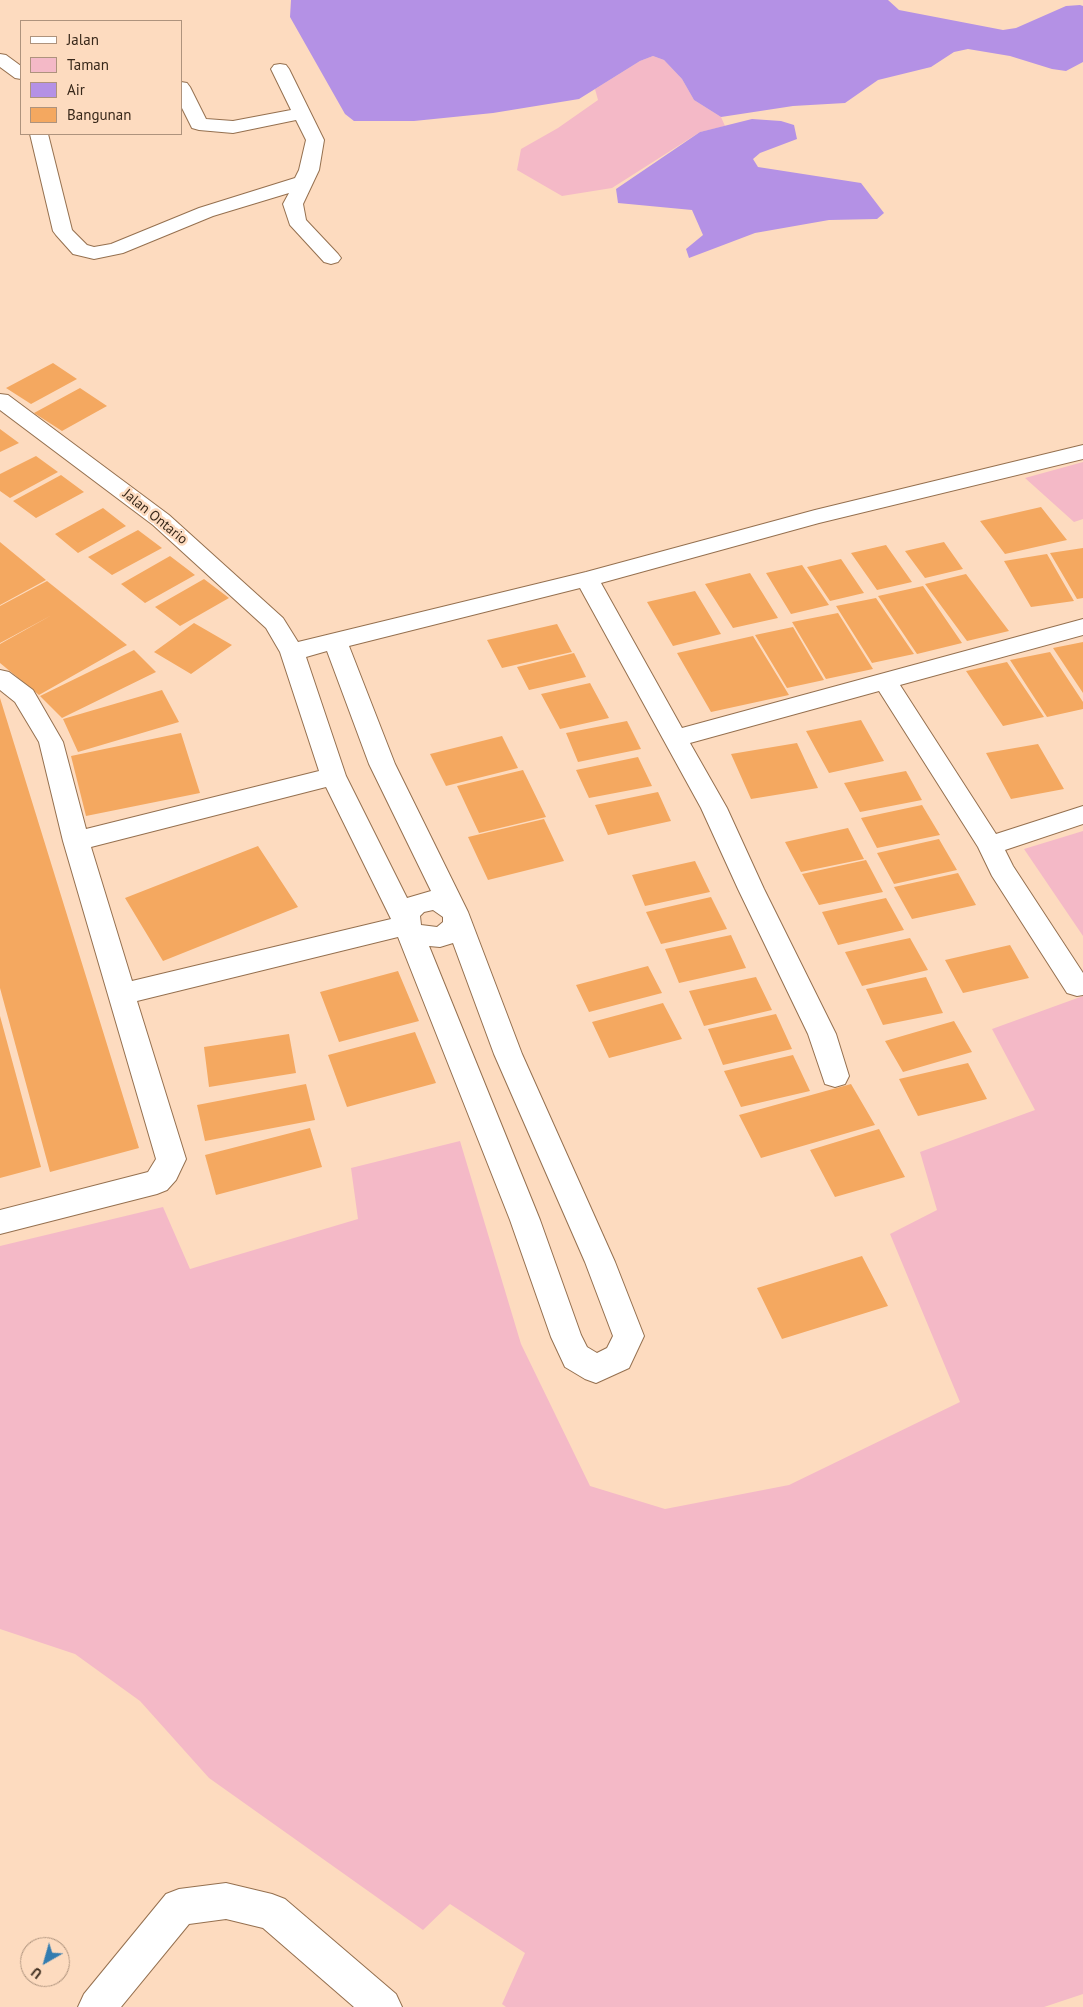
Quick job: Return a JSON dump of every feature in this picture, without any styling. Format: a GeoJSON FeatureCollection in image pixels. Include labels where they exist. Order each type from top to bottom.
{"type":"FeatureCollection","features":[{"type":"Feature","properties":{"kind":"street"},"geometry":{"type":"LineString","coordinates":[[0,59],[20,73]]}},
{"type":"Feature","properties":{"kind":"street"},"geometry":{"type":"LineString","coordinates":[[280,69],[315,140],[309,170],[293,204],[297,221],[331,258]]}},
{"type":"Feature","properties":{"kind":"street"},"geometry":{"type":"LineString","coordinates":[[182,89],[199,124],[233,127],[302,113]]}},
{"type":"Feature","properties":{"kind":"street"},"geometry":{"type":"LineString","coordinates":[[39,135],[63,231],[80,250],[94,253],[116,249],[206,212],[304,182]]}},
{"type":"Feature","properties":{"kind":"street","name":"Jalan Ontario"},"geometry":{"type":"LineString","coordinates":[[0,400],[168,527],[275,623],[292,652],[333,776],[407,925],[525,1220],[566,1338],[576,1358],[596,1369],[618,1358],[629,1336],[600,1262],[508,1054],[455,912]]}},
{"type":"Feature","properties":{"kind":"street"},"geometry":{"type":"LineString","coordinates":[[292,652],[587,579],[815,517],[1083,452]]}},
{"type":"Feature","properties":{"kind":"street"},"geometry":{"type":"LineString","coordinates":[[587,579],[714,808],[751,890],[818,1026],[834,1076]]}},
{"type":"Feature","properties":{"kind":"street"},"geometry":{"type":"LineString","coordinates":[[676,738],[1083,627]]}},
{"type":"Feature","properties":{"kind":"street"},"geometry":{"type":"LineString","coordinates":[[122,994],[407,925],[412,932],[420,936],[440,937],[448,933],[455,926],[457,919],[455,912],[382,764],[336,642]]}},
{"type":"Feature","properties":{"kind":"street"},"geometry":{"type":"LineString","coordinates":[[0,678],[24,696],[51,742],[76,841],[171,1159],[166,1172],[157,1182],[0,1222]]}},
{"type":"Feature","properties":{"kind":"street"},"geometry":{"type":"LineString","coordinates":[[886,682],[990,844],[1001,869],[1077,986]]}},
{"type":"Feature","properties":{"kind":"street"},"geometry":{"type":"LineString","coordinates":[[76,841],[333,776]]}},
{"type":"Feature","properties":{"kind":"street"},"geometry":{"type":"LineString","coordinates":[[990,844],[1083,814]]}},
{"type":"Feature","properties":{"kind":"street"},"geometry":{"type":"LineString","coordinates":[[97,2007],[179,1907],[226,1901],[272,1912],[383,2007]]}},
{"type":"Feature","properties":{"kind":"green space"},"geometry":{"type":"Polygon","coordinates":[[[653,56],[664,60],[682,79],[694,100],[721,117],[725,126],[700,132],[612,188],[562,196],[517,170],[521,149],[558,128],[598,100],[595,89],[640,61],[653,56]]]}},
{"type":"Feature","properties":{"kind":"green space"},"geometry":{"type":"Polygon","coordinates":[[[1083,462],[1083,519],[1074,522],[1025,478],[1083,462]]]}},
{"type":"Feature","properties":{"kind":"green space"},"geometry":{"type":"Polygon","coordinates":[[[1083,831],[1083,936],[1024,849],[1083,831]]]}},
{"type":"Feature","properties":{"kind":"green space"},"geometry":{"type":"Polygon","coordinates":[[[1083,996],[1083,1994],[1044,2007],[506,2007],[502,2004],[525,1953],[450,1904],[423,1930],[209,1778],[140,1701],[75,1654],[0,1629],[0,1246],[163,1207],[190,1269],[358,1219],[351,1168],[460,1141],[521,1344],[590,1486],[665,1509],[789,1485],[960,1402],[890,1234],[937,1210],[920,1152],[1035,1110],[992,1029],[1083,996]]]}},
{"type":"Feature","properties":{"kind":"water"},"geometry":{"type":"Polygon","coordinates":[[[291,0],[888,0],[899,10],[1003,30],[1016,28],[1066,6],[1080,5],[1083,6],[1083,62],[1066,71],[1052,69],[1010,56],[968,49],[954,52],[931,67],[878,80],[845,103],[793,106],[721,117],[694,100],[682,79],[664,60],[653,56],[640,61],[579,99],[493,113],[414,121],[354,121],[345,114],[290,17],[291,0]]]}},
{"type":"Feature","properties":{"kind":"water"},"geometry":{"type":"Polygon","coordinates":[[[752,119],[781,121],[794,125],[797,139],[760,153],[753,159],[758,167],[861,183],[884,213],[877,219],[829,220],[755,233],[689,258],[686,249],[703,235],[692,210],[618,203],[616,189],[700,132],[752,119]]]}},
{"type":"Feature","properties":{"kind":"building"},"geometry":{"type":"Polygon","coordinates":[[[53,363],[77,379],[31,404],[6,388],[53,363]]]}},
{"type":"Feature","properties":{"kind":"building"},"geometry":{"type":"Polygon","coordinates":[[[80,388],[107,406],[62,431],[34,413],[80,388]]]}},
{"type":"Feature","properties":{"kind":"building"},"geometry":{"type":"Polygon","coordinates":[[[0,429],[19,443],[0,452],[0,429]]]}},
{"type":"Feature","properties":{"kind":"building"},"geometry":{"type":"Polygon","coordinates":[[[36,456],[58,472],[10,498],[0,491],[0,474],[36,456]]]}},
{"type":"Feature","properties":{"kind":"building"},"geometry":{"type":"Polygon","coordinates":[[[61,475],[84,492],[36,518],[13,501],[61,475]]]}},
{"type":"Feature","properties":{"kind":"building"},"geometry":{"type":"Polygon","coordinates":[[[1041,507],[1067,540],[1005,554],[980,521],[1041,507]]]}},
{"type":"Feature","properties":{"kind":"building"},"geometry":{"type":"Polygon","coordinates":[[[103,508],[126,526],[78,553],[55,534],[103,508]]]}},
{"type":"Feature","properties":{"kind":"building"},"geometry":{"type":"Polygon","coordinates":[[[138,530],[162,548],[112,575],[88,557],[138,530]]]}},
{"type":"Feature","properties":{"kind":"building"},"geometry":{"type":"Polygon","coordinates":[[[0,542],[46,580],[0,605],[0,542]]]}},
{"type":"Feature","properties":{"kind":"building"},"geometry":{"type":"Polygon","coordinates":[[[944,542],[963,569],[925,578],[905,551],[944,542]]]}},
{"type":"Feature","properties":{"kind":"building"},"geometry":{"type":"Polygon","coordinates":[[[886,545],[912,582],[877,590],[851,553],[886,545]]]}},
{"type":"Feature","properties":{"kind":"building"},"geometry":{"type":"Polygon","coordinates":[[[1083,548],[1083,598],[1077,599],[1050,553],[1083,548]]]}},
{"type":"Feature","properties":{"kind":"building"},"geometry":{"type":"Polygon","coordinates":[[[1047,554],[1074,601],[1031,607],[1004,561],[1047,554]]]}},
{"type":"Feature","properties":{"kind":"building"},"geometry":{"type":"Polygon","coordinates":[[[170,556],[195,575],[145,603],[121,584],[170,556]]]}},
{"type":"Feature","properties":{"kind":"building"},"geometry":{"type":"Polygon","coordinates":[[[841,559],[864,593],[830,601],[807,567],[841,559]]]}},
{"type":"Feature","properties":{"kind":"building"},"geometry":{"type":"Polygon","coordinates":[[[802,565],[829,605],[791,614],[766,573],[802,565]]]}},
{"type":"Feature","properties":{"kind":"building"},"geometry":{"type":"Polygon","coordinates":[[[750,573],[778,618],[733,628],[705,584],[750,573]]]}},
{"type":"Feature","properties":{"kind":"building"},"geometry":{"type":"Polygon","coordinates":[[[966,574],[1009,631],[967,641],[925,584],[966,574]]]}},
{"type":"Feature","properties":{"kind":"building"},"geometry":{"type":"Polygon","coordinates":[[[204,579],[229,598],[180,626],[155,607],[204,579]]]}},
{"type":"Feature","properties":{"kind":"building"},"geometry":{"type":"Polygon","coordinates":[[[47,581],[127,645],[39,695],[0,663],[0,644],[52,615],[0,643],[0,606],[47,581]]]}},
{"type":"Feature","properties":{"kind":"building"},"geometry":{"type":"Polygon","coordinates":[[[923,586],[962,643],[917,654],[878,596],[923,586]]]}},
{"type":"Feature","properties":{"kind":"building"},"geometry":{"type":"Polygon","coordinates":[[[695,591],[721,634],[673,646],[647,602],[695,591]]]}},
{"type":"Feature","properties":{"kind":"building"},"geometry":{"type":"Polygon","coordinates":[[[876,598],[914,654],[872,663],[836,606],[876,598]]]}},
{"type":"Feature","properties":{"kind":"building"},"geometry":{"type":"Polygon","coordinates":[[[838,613],[873,669],[826,679],[792,622],[838,613]]]}},
{"type":"Feature","properties":{"kind":"building"},"geometry":{"type":"Polygon","coordinates":[[[194,623],[232,645],[191,674],[154,652],[194,623]]]}},
{"type":"Feature","properties":{"kind":"building"},"geometry":{"type":"Polygon","coordinates":[[[557,624],[572,652],[502,668],[487,640],[557,624]]]}},
{"type":"Feature","properties":{"kind":"building"},"geometry":{"type":"Polygon","coordinates":[[[793,627],[824,680],[787,688],[755,635],[793,627]]]}},
{"type":"Feature","properties":{"kind":"building"},"geometry":{"type":"Polygon","coordinates":[[[753,636],[789,695],[711,712],[677,653],[753,636]]]}},
{"type":"Feature","properties":{"kind":"building"},"geometry":{"type":"Polygon","coordinates":[[[1083,642],[1083,693],[1053,648],[1083,642]]]}},
{"type":"Feature","properties":{"kind":"building"},"geometry":{"type":"Polygon","coordinates":[[[134,650],[156,672],[62,718],[40,696],[134,650]]]}},
{"type":"Feature","properties":{"kind":"building"},"geometry":{"type":"Polygon","coordinates":[[[1050,652],[1083,702],[1083,709],[1047,717],[1010,660],[1050,652]]]}},
{"type":"Feature","properties":{"kind":"building"},"geometry":{"type":"Polygon","coordinates":[[[574,653],[586,677],[529,690],[517,667],[574,653]]]}},
{"type":"Feature","properties":{"kind":"building"},"geometry":{"type":"Polygon","coordinates":[[[1007,662],[1044,717],[1003,726],[966,671],[1007,662]]]}},
{"type":"Feature","properties":{"kind":"building"},"geometry":{"type":"Polygon","coordinates":[[[590,683],[609,718],[560,729],[541,694],[590,683]]]}},
{"type":"Feature","properties":{"kind":"building"},"geometry":{"type":"Polygon","coordinates":[[[162,690],[179,722],[78,752],[63,719],[162,690]]]}},
{"type":"Feature","properties":{"kind":"building"},"geometry":{"type":"Polygon","coordinates":[[[0,698],[139,1148],[50,1172],[0,988],[0,698]]]}},
{"type":"Feature","properties":{"kind":"building"},"geometry":{"type":"Polygon","coordinates":[[[861,720],[884,761],[829,773],[806,731],[861,720]]]}},
{"type":"Feature","properties":{"kind":"building"},"geometry":{"type":"Polygon","coordinates":[[[627,721],[641,749],[578,762],[566,733],[627,721]]]}},
{"type":"Feature","properties":{"kind":"building"},"geometry":{"type":"Polygon","coordinates":[[[181,733],[200,793],[86,816],[71,756],[181,733]]]}},
{"type":"Feature","properties":{"kind":"building"},"geometry":{"type":"Polygon","coordinates":[[[502,736],[518,768],[446,786],[430,754],[502,736]]]}},
{"type":"Feature","properties":{"kind":"building"},"geometry":{"type":"Polygon","coordinates":[[[797,743],[818,788],[751,799],[731,754],[797,743]]]}},
{"type":"Feature","properties":{"kind":"building"},"geometry":{"type":"Polygon","coordinates":[[[1038,744],[1064,789],[1011,799],[986,753],[1038,744]]]}},
{"type":"Feature","properties":{"kind":"building"},"geometry":{"type":"Polygon","coordinates":[[[638,757],[652,786],[589,798],[576,770],[638,757]]]}},
{"type":"Feature","properties":{"kind":"building"},"geometry":{"type":"Polygon","coordinates":[[[523,770],[546,817],[479,833],[457,786],[523,770]]]}},
{"type":"Feature","properties":{"kind":"building"},"geometry":{"type":"Polygon","coordinates":[[[906,771],[922,800],[860,812],[844,783],[906,771]]]}},
{"type":"Feature","properties":{"kind":"building"},"geometry":{"type":"Polygon","coordinates":[[[658,792],[671,821],[608,835],[595,805],[658,792]]]}},
{"type":"Feature","properties":{"kind":"building"},"geometry":{"type":"Polygon","coordinates":[[[922,805],[940,835],[877,848],[861,818],[922,805]]]}},
{"type":"Feature","properties":{"kind":"building"},"geometry":{"type":"Polygon","coordinates":[[[544,819],[564,861],[488,880],[468,837],[544,819]]]}},
{"type":"Feature","properties":{"kind":"building"},"geometry":{"type":"Polygon","coordinates":[[[848,828],[864,859],[801,872],[785,842],[848,828]]]}},
{"type":"Feature","properties":{"kind":"building"},"geometry":{"type":"Polygon","coordinates":[[[939,839],[957,870],[894,884],[877,853],[939,839]]]}},
{"type":"Feature","properties":{"kind":"building"},"geometry":{"type":"Polygon","coordinates":[[[258,846],[298,907],[163,961],[125,898],[258,846]]]}},
{"type":"Feature","properties":{"kind":"building"},"geometry":{"type":"Polygon","coordinates":[[[866,860],[883,892],[819,905],[802,874],[866,860]]]}},
{"type":"Feature","properties":{"kind":"building"},"geometry":{"type":"Polygon","coordinates":[[[695,861],[710,892],[645,906],[632,875],[695,861]]]}},
{"type":"Feature","properties":{"kind":"building"},"geometry":{"type":"Polygon","coordinates":[[[958,873],[976,905],[912,919],[894,887],[958,873]]]}},
{"type":"Feature","properties":{"kind":"building"},"geometry":{"type":"Polygon","coordinates":[[[711,897],[727,929],[661,944],[646,912],[711,897]]]}},
{"type":"Feature","properties":{"kind":"building"},"geometry":{"type":"Polygon","coordinates":[[[886,898],[904,930],[838,945],[822,912],[886,898]]]}},
{"type":"Feature","properties":{"kind":"building"},"geometry":{"type":"Polygon","coordinates":[[[731,935],[746,968],[679,983],[665,949],[731,935]]]}},
{"type":"Feature","properties":{"kind":"building"},"geometry":{"type":"Polygon","coordinates":[[[910,938],[928,970],[862,986],[845,952],[910,938]]]}},
{"type":"Feature","properties":{"kind":"building"},"geometry":{"type":"Polygon","coordinates":[[[1010,945],[1029,978],[963,993],[945,960],[1010,945]]]}},
{"type":"Feature","properties":{"kind":"building"},"geometry":{"type":"Polygon","coordinates":[[[648,966],[662,993],[589,1012],[576,985],[648,966]]]}},
{"type":"Feature","properties":{"kind":"building"},"geometry":{"type":"Polygon","coordinates":[[[398,971],[419,1021],[339,1042],[320,992],[398,971]]]}},
{"type":"Feature","properties":{"kind":"building"},"geometry":{"type":"Polygon","coordinates":[[[756,977],[772,1010],[704,1026],[689,991],[756,977]]]}},
{"type":"Feature","properties":{"kind":"building"},"geometry":{"type":"Polygon","coordinates":[[[926,977],[943,1013],[883,1025],[866,989],[926,977]]]}},
{"type":"Feature","properties":{"kind":"building"},"geometry":{"type":"Polygon","coordinates":[[[663,1003],[682,1039],[609,1058],[592,1022],[663,1003]]]}},
{"type":"Feature","properties":{"kind":"building"},"geometry":{"type":"Polygon","coordinates":[[[776,1014],[792,1049],[723,1065],[708,1029],[776,1014]]]}},
{"type":"Feature","properties":{"kind":"building"},"geometry":{"type":"Polygon","coordinates":[[[0,1016],[41,1167],[0,1178],[0,1016]]]}},
{"type":"Feature","properties":{"kind":"building"},"geometry":{"type":"Polygon","coordinates":[[[954,1021],[972,1052],[903,1072],[885,1041],[954,1021]]]}},
{"type":"Feature","properties":{"kind":"building"},"geometry":{"type":"Polygon","coordinates":[[[415,1032],[436,1083],[347,1107],[328,1055],[415,1032]]]}},
{"type":"Feature","properties":{"kind":"building"},"geometry":{"type":"Polygon","coordinates":[[[289,1034],[296,1073],[209,1087],[204,1047],[289,1034]]]}},
{"type":"Feature","properties":{"kind":"building"},"geometry":{"type":"Polygon","coordinates":[[[793,1055],[810,1091],[741,1107],[724,1071],[793,1055]]]}},
{"type":"Feature","properties":{"kind":"building"},"geometry":{"type":"Polygon","coordinates":[[[968,1063],[987,1099],[918,1116],[899,1079],[968,1063]]]}},
{"type":"Feature","properties":{"kind":"building"},"geometry":{"type":"Polygon","coordinates":[[[306,1084],[315,1120],[205,1141],[197,1105],[306,1084]]]}},
{"type":"Feature","properties":{"kind":"building"},"geometry":{"type":"Polygon","coordinates":[[[851,1084],[875,1125],[761,1158],[739,1115],[851,1084]]]}},
{"type":"Feature","properties":{"kind":"building"},"geometry":{"type":"Polygon","coordinates":[[[310,1128],[322,1167],[216,1195],[205,1155],[310,1128]]]}},
{"type":"Feature","properties":{"kind":"building"},"geometry":{"type":"Polygon","coordinates":[[[879,1129],[905,1177],[835,1197],[810,1150],[879,1129]]]}},
{"type":"Feature","properties":{"kind":"building"},"geometry":{"type":"Polygon","coordinates":[[[862,1256],[888,1306],[782,1339],[757,1288],[862,1256]]]}}]}
